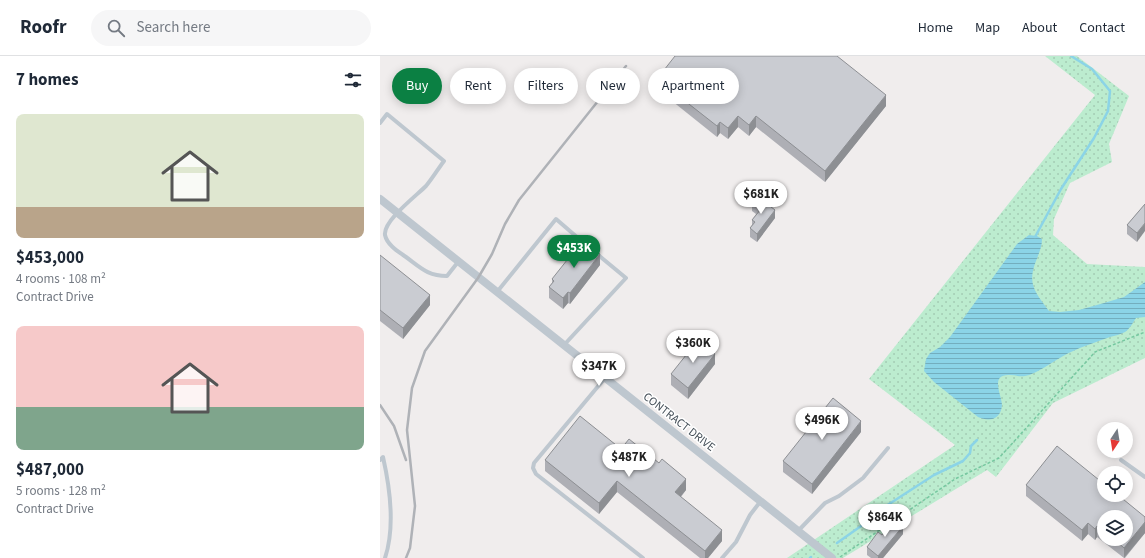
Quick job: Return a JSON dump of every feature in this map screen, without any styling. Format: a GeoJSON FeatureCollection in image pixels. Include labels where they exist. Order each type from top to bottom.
{"type":"FeatureCollection","features":[{"type":"Feature","properties":{"kind":"street","name":"CONTRACT DRIVE"},"geometry":{"type":"LineString","coordinates":[[380,199],[832,558]]}},
{"type":"Feature","properties":{"kind":"lane"},"geometry":{"type":"LineString","coordinates":[[380,123],[387,114],[444,161],[426,186],[387,227],[385,235],[389,243],[426,273],[436,276],[447,276],[458,262]]}},
{"type":"Feature","properties":{"kind":"lane"},"geometry":{"type":"LineString","coordinates":[[497,292],[556,219],[626,278],[564,346]]}},
{"type":"Feature","properties":{"kind":"lane"},"geometry":{"type":"LineString","coordinates":[[604,378],[534,463],[532,468],[536,474],[643,558]]}},
{"type":"Feature","properties":{"kind":"lane"},"geometry":{"type":"LineString","coordinates":[[798,531],[825,503],[838,496],[863,478],[888,448]]}},
{"type":"Feature","properties":{"kind":"lane"},"geometry":{"type":"LineString","coordinates":[[380,460],[383,457],[390,498],[390,527],[386,558]]}},
{"type":"Feature","properties":{"kind":"lane"},"geometry":{"type":"LineString","coordinates":[[1121,460],[1145,477]]}},
{"type":"Feature","properties":{"kind":"lane"},"geometry":{"type":"LineString","coordinates":[[722,558],[736,542],[750,515],[760,502]]}},
{"type":"Feature","properties":{"kind":"path"},"geometry":{"type":"LineString","coordinates":[[838,558],[955,479],[999,458],[1095,352],[1145,332]]}},
{"type":"Feature","properties":{"kind":"green space"},"geometry":{"type":"Polygon","coordinates":[[[1045,56],[1077,56],[1129,96],[1109,144],[1112,162],[1070,183],[1054,219],[1053,235],[1087,264],[1145,267],[1145,358],[1053,403],[996,477],[987,470],[843,558],[787,558],[955,445],[869,379],[1095,95],[1045,56]]]}},
{"type":"Feature","properties":{"kind":"water"},"geometry":{"type":"Polygon","coordinates":[[[1029,235],[1037,236],[1042,239],[1041,247],[1033,269],[1032,282],[1036,293],[1049,311],[1060,312],[1079,310],[1124,297],[1145,282],[1145,317],[1136,318],[1125,332],[1066,354],[1030,375],[1010,375],[1000,378],[998,381],[998,386],[1002,405],[1001,410],[997,417],[982,419],[934,382],[924,371],[926,359],[930,353],[940,347],[950,337],[1017,244],[1029,235]]]}},
{"type":"Feature","properties":{"kind":"building"},"geometry":{"type":"Polygon","coordinates":[[[675,56],[837,56],[886,95],[825,171],[756,116],[749,125],[738,116],[728,128],[720,122],[717,126],[689,104],[739,104],[739,68],[666,68],[675,56]]]}},
{"type":"Feature","properties":{"kind":"building"},"geometry":{"type":"Polygon","coordinates":[[[757,196],[775,210],[757,234],[750,228],[755,222],[752,220],[761,209],[752,203],[757,196]]]}},
{"type":"Feature","properties":{"kind":"building"},"geometry":{"type":"Polygon","coordinates":[[[1145,204],[1145,223],[1137,233],[1127,225],[1145,204]]]}},
{"type":"Feature","properties":{"kind":"building"},"geometry":{"type":"Polygon","coordinates":[[[583,240],[600,254],[570,293],[568,292],[563,298],[549,287],[554,281],[552,279],[583,240]]]}},
{"type":"Feature","properties":{"kind":"building"},"geometry":{"type":"Polygon","coordinates":[[[380,255],[430,295],[403,328],[380,310],[380,255]]]}},
{"type":"Feature","properties":{"kind":"building"},"geometry":{"type":"Polygon","coordinates":[[[698,340],[715,354],[688,388],[671,374],[698,340]]]}},
{"type":"Feature","properties":{"kind":"building"},"geometry":{"type":"Polygon","coordinates":[[[833,398],[861,421],[812,484],[783,461],[833,398]]]}},
{"type":"Feature","properties":{"kind":"building"},"geometry":{"type":"Polygon","coordinates":[[[580,416],[621,449],[629,439],[659,463],[662,459],[686,479],[675,492],[722,530],[705,551],[617,481],[599,503],[545,460],[580,416]]]}},
{"type":"Feature","properties":{"kind":"building"},"geometry":{"type":"Polygon","coordinates":[[[1057,446],[1097,478],[1097,502],[1127,502],[1145,517],[1145,522],[1133,537],[1133,510],[1097,510],[1097,526],[1095,529],[1088,523],[1082,530],[1026,485],[1057,446]]]}},
{"type":"Feature","properties":{"kind":"building"},"geometry":{"type":"Polygon","coordinates":[[[894,519],[903,526],[878,556],[867,547],[878,532],[882,535],[894,519]]]}},
{"type":"Feature","properties":{"kind":"waterway"},"geometry":{"type":"LineString","coordinates":[[1035,237],[1061,189],[1094,138],[1108,111],[1110,91],[1092,69],[1071,56]]}},
{"type":"Feature","properties":{"kind":"waterway"},"geometry":{"type":"LineString","coordinates":[[837,543],[871,519],[886,506],[934,475],[963,461],[970,453],[971,446],[977,440]]}},
{"type":"Feature","properties":{"kind":"railway"},"geometry":{"type":"LineString","coordinates":[[406,558],[410,548],[415,506],[407,430],[412,388],[425,351],[478,278],[492,254],[505,224],[519,200],[626,66]]}},
{"type":"Feature","properties":{"kind":"railway"},"geometry":{"type":"LineString","coordinates":[[380,405],[394,426],[406,460]]}}]}
